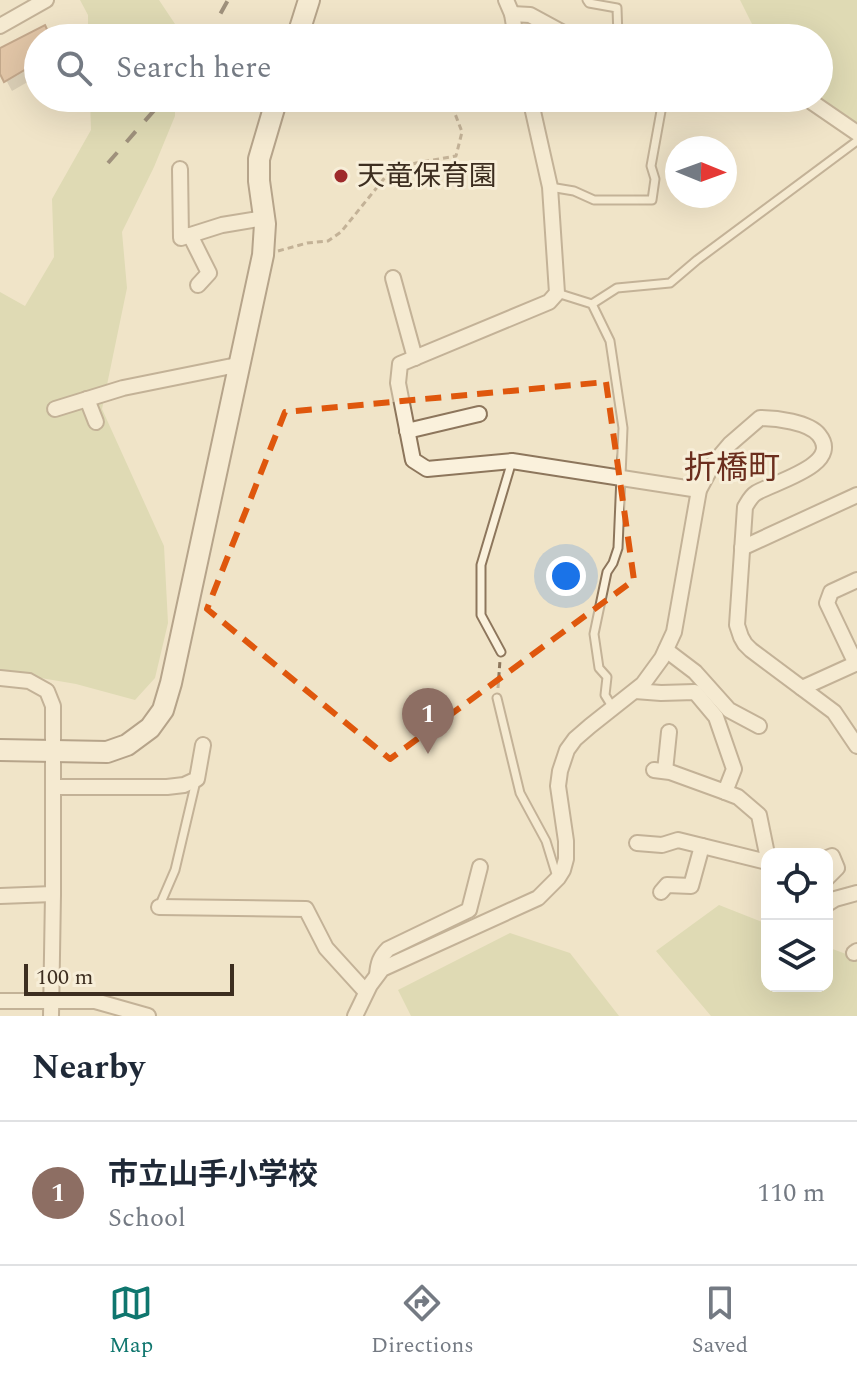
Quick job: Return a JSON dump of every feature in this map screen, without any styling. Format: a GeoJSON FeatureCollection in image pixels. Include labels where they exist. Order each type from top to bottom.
{"type":"FeatureCollection","features":[{"type":"Feature","properties":{"kind":"street"},"geometry":{"type":"LineString","coordinates":[[0,26],[46,0]]}},
{"type":"Feature","properties":{"kind":"street"},"geometry":{"type":"LineString","coordinates":[[301,24],[309,0]]}},
{"type":"Feature","properties":{"kind":"street"},"geometry":{"type":"LineString","coordinates":[[509,7],[547,24]]}},
{"type":"Feature","properties":{"kind":"street"},"geometry":{"type":"LineString","coordinates":[[0,750],[107,752],[127,745],[150,728],[163,710],[263,255],[264,218],[259,159],[273,112]]}},
{"type":"Feature","properties":{"kind":"street"},"geometry":{"type":"LineString","coordinates":[[533,112],[550,187],[557,293],[549,302],[400,364],[398,383],[413,460],[427,469],[512,461],[699,490]]}},
{"type":"Feature","properties":{"kind":"street"},"geometry":{"type":"LineString","coordinates":[[826,112],[857,133]]}},
{"type":"Feature","properties":{"kind":"street"},"geometry":{"type":"LineString","coordinates":[[180,169],[181,238],[222,225],[264,218]]}},
{"type":"Feature","properties":{"kind":"street"},"geometry":{"type":"LineString","coordinates":[[190,235],[209,273],[198,285]]}},
{"type":"Feature","properties":{"kind":"street"},"geometry":{"type":"LineString","coordinates":[[393,278],[415,358]]}},
{"type":"Feature","properties":{"kind":"street"},"geometry":{"type":"LineString","coordinates":[[55,409],[123,388],[239,367]]}},
{"type":"Feature","properties":{"kind":"street"},"geometry":{"type":"LineString","coordinates":[[87,399],[96,422]]}},
{"type":"Feature","properties":{"kind":"street"},"geometry":{"type":"LineString","coordinates":[[407,431],[479,414]]}},
{"type":"Feature","properties":{"kind":"street"},"geometry":{"type":"LineString","coordinates":[[355,1016],[366,992],[382,969],[538,898],[558,878],[566,859],[558,786],[567,750],[575,739],[643,684],[666,650],[674,632],[699,490],[713,464],[730,444],[760,418],[807,426],[817,432],[823,443],[823,456],[815,465],[753,495],[745,507],[737,625],[745,644],[834,712],[857,746]]}},
{"type":"Feature","properties":{"kind":"street"},"geometry":{"type":"LineString","coordinates":[[742,548],[857,495]]}},
{"type":"Feature","properties":{"kind":"street"},"geometry":{"type":"LineString","coordinates":[[802,688],[856,664],[827,603],[831,592],[857,580]]}},
{"type":"Feature","properties":{"kind":"street"},"geometry":{"type":"LineString","coordinates":[[666,650],[695,672],[729,710],[759,726]]}},
{"type":"Feature","properties":{"kind":"street"},"geometry":{"type":"LineString","coordinates":[[0,678],[29,681],[47,691],[53,706],[51,1008]]}},
{"type":"Feature","properties":{"kind":"street"},"geometry":{"type":"LineString","coordinates":[[635,691],[695,692],[704,702],[716,717],[734,769],[725,792]]}},
{"type":"Feature","properties":{"kind":"street"},"geometry":{"type":"LineString","coordinates":[[669,732],[660,771],[738,797],[759,815],[766,848]]}},
{"type":"Feature","properties":{"kind":"street"},"geometry":{"type":"LineString","coordinates":[[53,787],[184,785],[197,779],[203,745]]}},
{"type":"Feature","properties":{"kind":"street"},"geometry":{"type":"LineString","coordinates":[[637,843],[662,845],[678,840],[761,861]]}},
{"type":"Feature","properties":{"kind":"street"},"geometry":{"type":"LineString","coordinates":[[661,892],[667,885],[691,886],[702,846]]}},
{"type":"Feature","properties":{"kind":"street"},"geometry":{"type":"LineString","coordinates":[[377,975],[381,957],[388,949],[469,910],[480,867]]}},
{"type":"Feature","properties":{"kind":"street"},"geometry":{"type":"LineString","coordinates":[[833,900],[857,893]]}},
{"type":"Feature","properties":{"kind":"street"},"geometry":{"type":"LineString","coordinates":[[0,896],[53,894]]}},
{"type":"Feature","properties":{"kind":"street"},"geometry":{"type":"LineString","coordinates":[[159,907],[306,909],[326,948],[366,992]]}},
{"type":"Feature","properties":{"kind":"street"},"geometry":{"type":"LineString","coordinates":[[0,1001],[51,1008],[95,1001],[148,1016]]}},
{"type":"Feature","properties":{"kind":"lane"},"geometry":{"type":"LineString","coordinates":[[587,0],[617,8],[618,24]]}},
{"type":"Feature","properties":{"kind":"lane"},"geometry":{"type":"LineString","coordinates":[[550,187],[574,191],[594,200],[652,200],[655,179],[651,166],[661,112]]}},
{"type":"Feature","properties":{"kind":"lane"},"geometry":{"type":"LineString","coordinates":[[592,304],[617,288],[670,283],[857,141]]}},
{"type":"Feature","properties":{"kind":"lane"},"geometry":{"type":"LineString","coordinates":[[557,293],[592,304],[610,341],[623,428],[618,548],[607,572],[594,634],[599,668],[607,677],[605,695],[613,708]]}},
{"type":"Feature","properties":{"kind":"lane"},"geometry":{"type":"LineString","coordinates":[[501,652],[481,615],[481,565],[512,461]]}},
{"type":"Feature","properties":{"kind":"lane"},"geometry":{"type":"LineString","coordinates":[[497,698],[520,793],[546,841],[558,878]]}},
{"type":"Feature","properties":{"kind":"lane"},"geometry":{"type":"LineString","coordinates":[[159,907],[175,870],[197,779]]}},
{"type":"Feature","properties":{"kind":"path"},"geometry":{"type":"LineString","coordinates":[[263,255],[307,243],[328,241],[341,232],[391,170],[456,156],[462,132],[454,112]]}},
{"type":"Feature","properties":{"kind":"path"},"geometry":{"type":"LineString","coordinates":[[497,698],[501,652]]}},
{"type":"Feature","properties":{"kind":"highlighted area"},"geometry":{"type":"Polygon","coordinates":[[[606,382],[634,580],[390,759],[207,609],[285,412],[606,382]]]}},
{"type":"Feature","properties":{"kind":"green space"},"geometry":{"type":"Polygon","coordinates":[[[80,0],[159,0],[175,24],[88,24],[88,15],[80,0]]]}},
{"type":"Feature","properties":{"kind":"green space"},"geometry":{"type":"Polygon","coordinates":[[[740,0],[857,0],[857,127],[830,112],[833,112],[833,24],[752,24],[740,0]]]}},
{"type":"Feature","properties":{"kind":"green space"},"geometry":{"type":"Polygon","coordinates":[[[90,112],[175,112],[154,167],[122,232],[127,288],[102,409],[164,546],[168,623],[155,678],[135,700],[76,684],[0,671],[0,292],[25,306],[54,257],[52,199],[91,130],[90,112]]]}},
{"type":"Feature","properties":{"kind":"green space"},"geometry":{"type":"Polygon","coordinates":[[[719,905],[761,922],[761,992],[833,992],[833,949],[857,958],[857,1016],[711,1016],[656,951],[719,905]]]}},
{"type":"Feature","properties":{"kind":"green space"},"geometry":{"type":"Polygon","coordinates":[[[510,933],[570,953],[619,1016],[411,1016],[398,990],[510,933]]]}},
{"type":"Feature","properties":{"kind":"building"},"geometry":{"type":"Polygon","coordinates":[[[24,36],[24,70],[4,82],[0,74],[0,48],[24,36]]]}},
{"type":"Feature","properties":{"kind":"railway"},"geometry":{"type":"LineString","coordinates":[[215,24],[228,0]]}},
{"type":"Feature","properties":{"kind":"railway"},"geometry":{"type":"LineString","coordinates":[[108,163],[153,112]]}},
{"type":"Feature","properties":{"kind":"place","name":"天竜保育園"},"geometry":{"type":"Point","coordinates":[341,176]}},
{"type":"Feature","properties":{"kind":"place","name":"市立山手小学校"},"geometry":{"type":"Point","coordinates":[428,754]}},
{"type":"Feature","properties":{"kind":"district","name":"折橋町"},"geometry":{"type":"Point","coordinates":[732,468]}}]}
